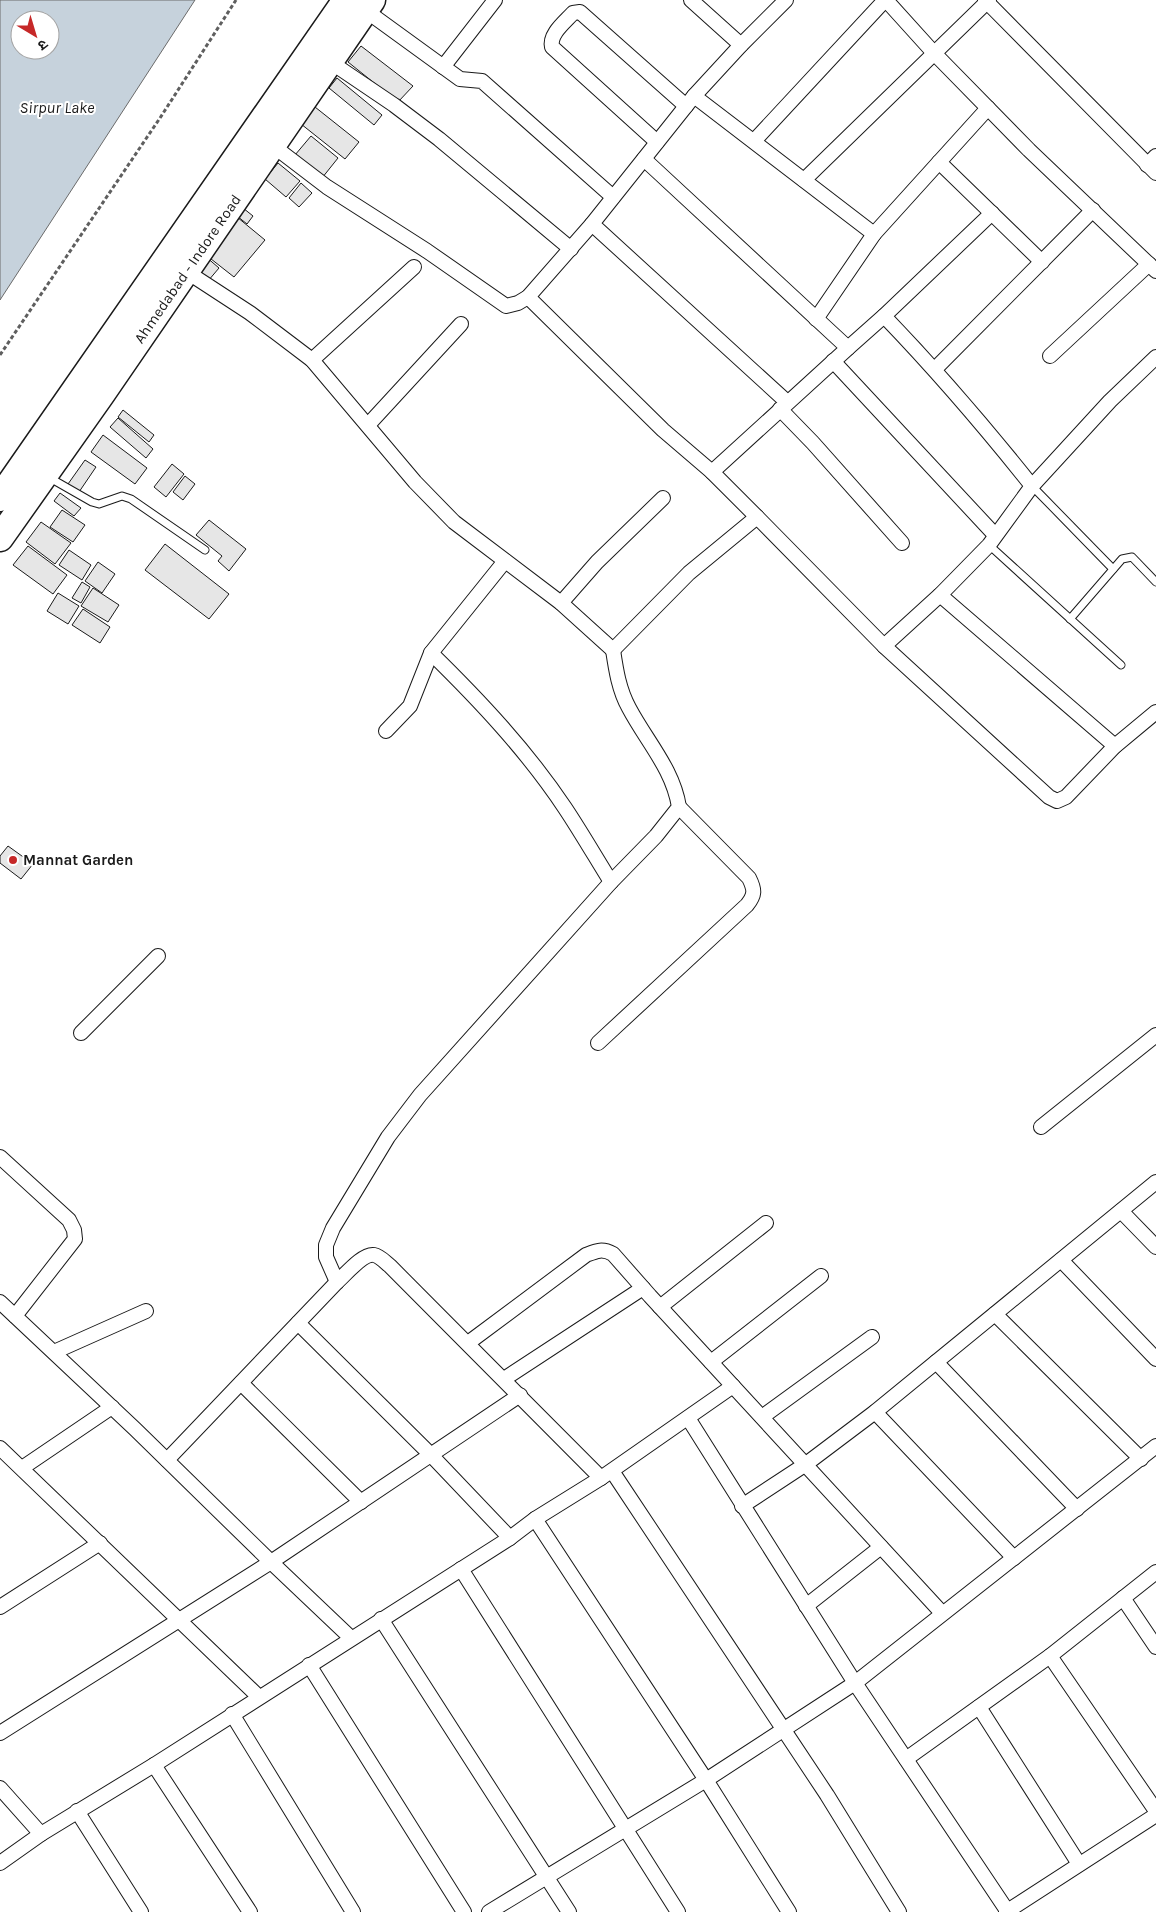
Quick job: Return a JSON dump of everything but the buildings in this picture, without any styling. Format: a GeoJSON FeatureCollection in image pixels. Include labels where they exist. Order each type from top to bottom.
{"type":"FeatureCollection","features":[{"type":"Feature","properties":{"kind":"highway","name":"Ahmedabad - Indore Road"},"geometry":{"type":"LineString","coordinates":[[0,538],[44,475],[176,264],[272,145],[329,60],[361,4]]}},
{"type":"Feature","properties":{"kind":"highway","name":"Ahmedabad - Indore Road"},"geometry":{"type":"LineString","coordinates":[[0,498],[176,264],[361,4]]}},
{"type":"Feature","properties":{"kind":"street"},"geometry":{"type":"LineString","coordinates":[[443,67],[495,0]]}},
{"type":"Feature","properties":{"kind":"street"},"geometry":{"type":"LineString","coordinates":[[691,0],[741,45]]}},
{"type":"Feature","properties":{"kind":"street"},"geometry":{"type":"LineString","coordinates":[[272,145],[327,187],[427,251],[506,306],[518,303],[528,297],[571,249],[690,101],[741,45],[786,0]]}},
{"type":"Feature","properties":{"kind":"street"},"geometry":{"type":"LineString","coordinates":[[754,141],[886,0],[933,52],[1029,150],[1153,268],[1050,356]]}},
{"type":"Feature","properties":{"kind":"street"},"geometry":{"type":"LineString","coordinates":[[804,180],[987,0],[1153,165]]}},
{"type":"Feature","properties":{"kind":"street"},"geometry":{"type":"LineString","coordinates":[[361,4],[460,79],[482,81],[613,197]]}},
{"type":"Feature","properties":{"kind":"street"},"geometry":{"type":"LineString","coordinates":[[657,142],[552,47],[553,36],[573,13],[580,12],[690,101],[754,141],[874,234]]}},
{"type":"Feature","properties":{"kind":"street"},"geometry":{"type":"LineString","coordinates":[[329,60],[439,139],[571,249]]}},
{"type":"Feature","properties":{"kind":"street"},"geometry":{"type":"LineString","coordinates":[[816,319],[874,234],[988,108]]}},
{"type":"Feature","properties":{"kind":"street"},"geometry":{"type":"LineString","coordinates":[[644,159],[848,348]]}},
{"type":"Feature","properties":{"kind":"street"},"geometry":{"type":"LineString","coordinates":[[939,162],[1042,262]]}},
{"type":"Feature","properties":{"kind":"street"},"geometry":{"type":"LineString","coordinates":[[935,369],[1094,210]]}},
{"type":"Feature","properties":{"kind":"street"},"geometry":{"type":"LineString","coordinates":[[712,472],[884,316],[992,212]]}},
{"type":"Feature","properties":{"kind":"street"},"geometry":{"type":"LineString","coordinates":[[592,224],[784,406],[813,443],[902,544]]}},
{"type":"Feature","properties":{"kind":"street"},"geometry":{"type":"LineString","coordinates":[[176,264],[250,313],[312,360],[368,424],[415,482],[454,522],[561,603],[613,650],[618,681],[625,699],[669,774],[676,789],[679,807],[749,878],[754,889],[754,896],[740,912],[598,1043]]}},
{"type":"Feature","properties":{"kind":"street"},"geometry":{"type":"LineString","coordinates":[[312,360],[414,267]]}},
{"type":"Feature","properties":{"kind":"street"},"geometry":{"type":"LineString","coordinates":[[528,297],[663,430],[712,472],[884,646],[1049,797],[1057,801],[1066,797],[1115,746],[1156,712]]}},
{"type":"Feature","properties":{"kind":"street"},"geometry":{"type":"LineString","coordinates":[[884,316],[935,369],[988,430],[1032,486]]}},
{"type":"Feature","properties":{"kind":"street"},"geometry":{"type":"LineString","coordinates":[[368,424],[461,324]]}},
{"type":"Feature","properties":{"kind":"street"},"geometry":{"type":"LineString","coordinates":[[884,646],[940,595],[992,540],[1032,486],[1110,401],[1156,357]]}},
{"type":"Feature","properties":{"kind":"street"},"geometry":{"type":"LineString","coordinates":[[833,361],[992,540]]}},
{"type":"Feature","properties":{"kind":"street"},"geometry":{"type":"LineString","coordinates":[[561,603],[596,562],[663,498]]}},
{"type":"Feature","properties":{"kind":"street"},"geometry":{"type":"LineString","coordinates":[[613,650],[689,573],[756,517]]}},
{"type":"Feature","properties":{"kind":"street"},"geometry":{"type":"LineString","coordinates":[[386,731],[410,706],[432,653],[505,561]]}},
{"type":"Feature","properties":{"kind":"street"},"geometry":{"type":"LineString","coordinates":[[940,595],[1115,746]]}},
{"type":"Feature","properties":{"kind":"street"},"geometry":{"type":"LineString","coordinates":[[432,653],[479,700],[520,747],[565,807],[611,882]]}},
{"type":"Feature","properties":{"kind":"street"},"geometry":{"type":"LineString","coordinates":[[337,1282],[326,1257],[326,1245],[332,1228],[388,1137],[420,1095],[611,882],[656,836],[679,807]]}},
{"type":"Feature","properties":{"kind":"street"},"geometry":{"type":"LineString","coordinates":[[81,1033],[158,956]]}},
{"type":"Feature","properties":{"kind":"street"},"geometry":{"type":"LineString","coordinates":[[1041,1127],[1156,1035]]}},
{"type":"Feature","properties":{"kind":"street"},"geometry":{"type":"LineString","coordinates":[[0,1157],[69,1220],[74,1230],[75,1239],[15,1316]]}},
{"type":"Feature","properties":{"kind":"street"},"geometry":{"type":"LineString","coordinates":[[742,1506],[806,1464],[875,1412],[1156,1182]]}},
{"type":"Feature","properties":{"kind":"street"},"geometry":{"type":"LineString","coordinates":[[1121,1211],[1156,1247]]}},
{"type":"Feature","properties":{"kind":"street"},"geometry":{"type":"LineString","coordinates":[[660,1307],[766,1223]]}},
{"type":"Feature","properties":{"kind":"street"},"geometry":{"type":"LineString","coordinates":[[468,1343],[586,1256],[597,1251],[606,1250],[612,1254],[942,1613]]}},
{"type":"Feature","properties":{"kind":"street"},"geometry":{"type":"LineString","coordinates":[[167,1460],[337,1282],[365,1256],[373,1254],[380,1257],[520,1395],[606,1474],[784,1730],[899,1912]]}},
{"type":"Feature","properties":{"kind":"street"},"geometry":{"type":"LineString","coordinates":[[1061,1260],[1156,1359]]}},
{"type":"Feature","properties":{"kind":"street"},"geometry":{"type":"LineString","coordinates":[[710,1362],[820,1276]]}},
{"type":"Feature","properties":{"kind":"street"},"geometry":{"type":"LineString","coordinates":[[504,1379],[643,1288]]}},
{"type":"Feature","properties":{"kind":"street"},"geometry":{"type":"LineString","coordinates":[[0,1302],[112,1407],[351,1638]]}},
{"type":"Feature","properties":{"kind":"street"},"geometry":{"type":"LineString","coordinates":[[54,1352],[146,1310]]}},
{"type":"Feature","properties":{"kind":"street"},"geometry":{"type":"LineString","coordinates":[[995,1314],[1141,1459]]}},
{"type":"Feature","properties":{"kind":"street"},"geometry":{"type":"LineString","coordinates":[[298,1323],[431,1455],[510,1538]]}},
{"type":"Feature","properties":{"kind":"street"},"geometry":{"type":"LineString","coordinates":[[762,1417],[872,1337]]}},
{"type":"Feature","properties":{"kind":"street"},"geometry":{"type":"LineString","coordinates":[[936,1362],[1077,1509]]}},
{"type":"Feature","properties":{"kind":"street"},"geometry":{"type":"LineString","coordinates":[[241,1383],[361,1502]]}},
{"type":"Feature","properties":{"kind":"street"},"geometry":{"type":"LineString","coordinates":[[0,1863],[77,1811],[154,1765],[259,1696],[510,1538],[535,1519],[606,1474],[733,1386]]}},
{"type":"Feature","properties":{"kind":"street"},"geometry":{"type":"LineString","coordinates":[[0,1733],[271,1562],[520,1395]]}},
{"type":"Feature","properties":{"kind":"street"},"geometry":{"type":"LineString","coordinates":[[22,1468],[112,1407]]}},
{"type":"Feature","properties":{"kind":"street"},"geometry":{"type":"LineString","coordinates":[[875,1412],[1014,1558]]}},
{"type":"Feature","properties":{"kind":"street"},"geometry":{"type":"LineString","coordinates":[[688,1418],[855,1683],[1007,1912],[1156,1813],[1050,1656]]}},
{"type":"Feature","properties":{"kind":"street"},"geometry":{"type":"LineString","coordinates":[[489,1912],[706,1780],[855,1683],[1156,1446]]}},
{"type":"Feature","properties":{"kind":"street"},"geometry":{"type":"LineString","coordinates":[[0,1448],[259,1696]]}},
{"type":"Feature","properties":{"kind":"street"},"geometry":{"type":"LineString","coordinates":[[535,1519],[706,1780],[789,1912]]}},
{"type":"Feature","properties":{"kind":"street"},"geometry":{"type":"LineString","coordinates":[[0,1607],[100,1543]]}},
{"type":"Feature","properties":{"kind":"street"},"geometry":{"type":"LineString","coordinates":[[806,1606],[881,1547]]}},
{"type":"Feature","properties":{"kind":"street"},"geometry":{"type":"LineString","coordinates":[[461,1568],[678,1912]]}},
{"type":"Feature","properties":{"kind":"street"},"geometry":{"type":"LineString","coordinates":[[906,1759],[1050,1656],[1156,1572]]}},
{"type":"Feature","properties":{"kind":"street"},"geometry":{"type":"LineString","coordinates":[[1123,1598],[1156,1647]]}},
{"type":"Feature","properties":{"kind":"street"},"geometry":{"type":"LineString","coordinates":[[382,1619],[568,1912]]}},
{"type":"Feature","properties":{"kind":"street"},"geometry":{"type":"LineString","coordinates":[[309,1665],[464,1912]]}},
{"type":"Feature","properties":{"kind":"street"},"geometry":{"type":"LineString","coordinates":[[979,1707],[1079,1864]]}},
{"type":"Feature","properties":{"kind":"street"},"geometry":{"type":"LineString","coordinates":[[232,1714],[353,1912]]}},
{"type":"Feature","properties":{"kind":"street"},"geometry":{"type":"LineString","coordinates":[[154,1765],[250,1912]]}},
{"type":"Feature","properties":{"kind":"street"},"geometry":{"type":"LineString","coordinates":[[0,1788],[41,1834]]}},
{"type":"Feature","properties":{"kind":"street"},"geometry":{"type":"LineString","coordinates":[[77,1811],[141,1912]]}},
{"type":"Feature","properties":{"kind":"lane"},"geometry":{"type":"LineString","coordinates":[[44,475],[99,504],[122,496],[131,499],[205,550]]}},
{"type":"Feature","properties":{"kind":"lane"},"geometry":{"type":"LineString","coordinates":[[1032,486],[1113,569]]}},
{"type":"Feature","properties":{"kind":"lane"},"geometry":{"type":"LineString","coordinates":[[992,540],[1070,619],[1121,665]]}},
{"type":"Feature","properties":{"kind":"lane"},"geometry":{"type":"LineString","coordinates":[[1070,619],[1122,559],[1132,557],[1156,582]]}},
{"type":"Feature","properties":{"kind":"path"},"geometry":{"type":"LineString","coordinates":[[0,355],[160,118],[236,0]]}},
{"type":"Feature","properties":{"kind":"water","name":"Sirpur Lake"},"geometry":{"type":"Polygon","coordinates":[[[0,0],[195,0],[0,300],[0,0]]]}},
{"type":"Feature","properties":{"kind":"place","name":"Mannat Garden"},"geometry":{"type":"Point","coordinates":[13,860]}}]}
